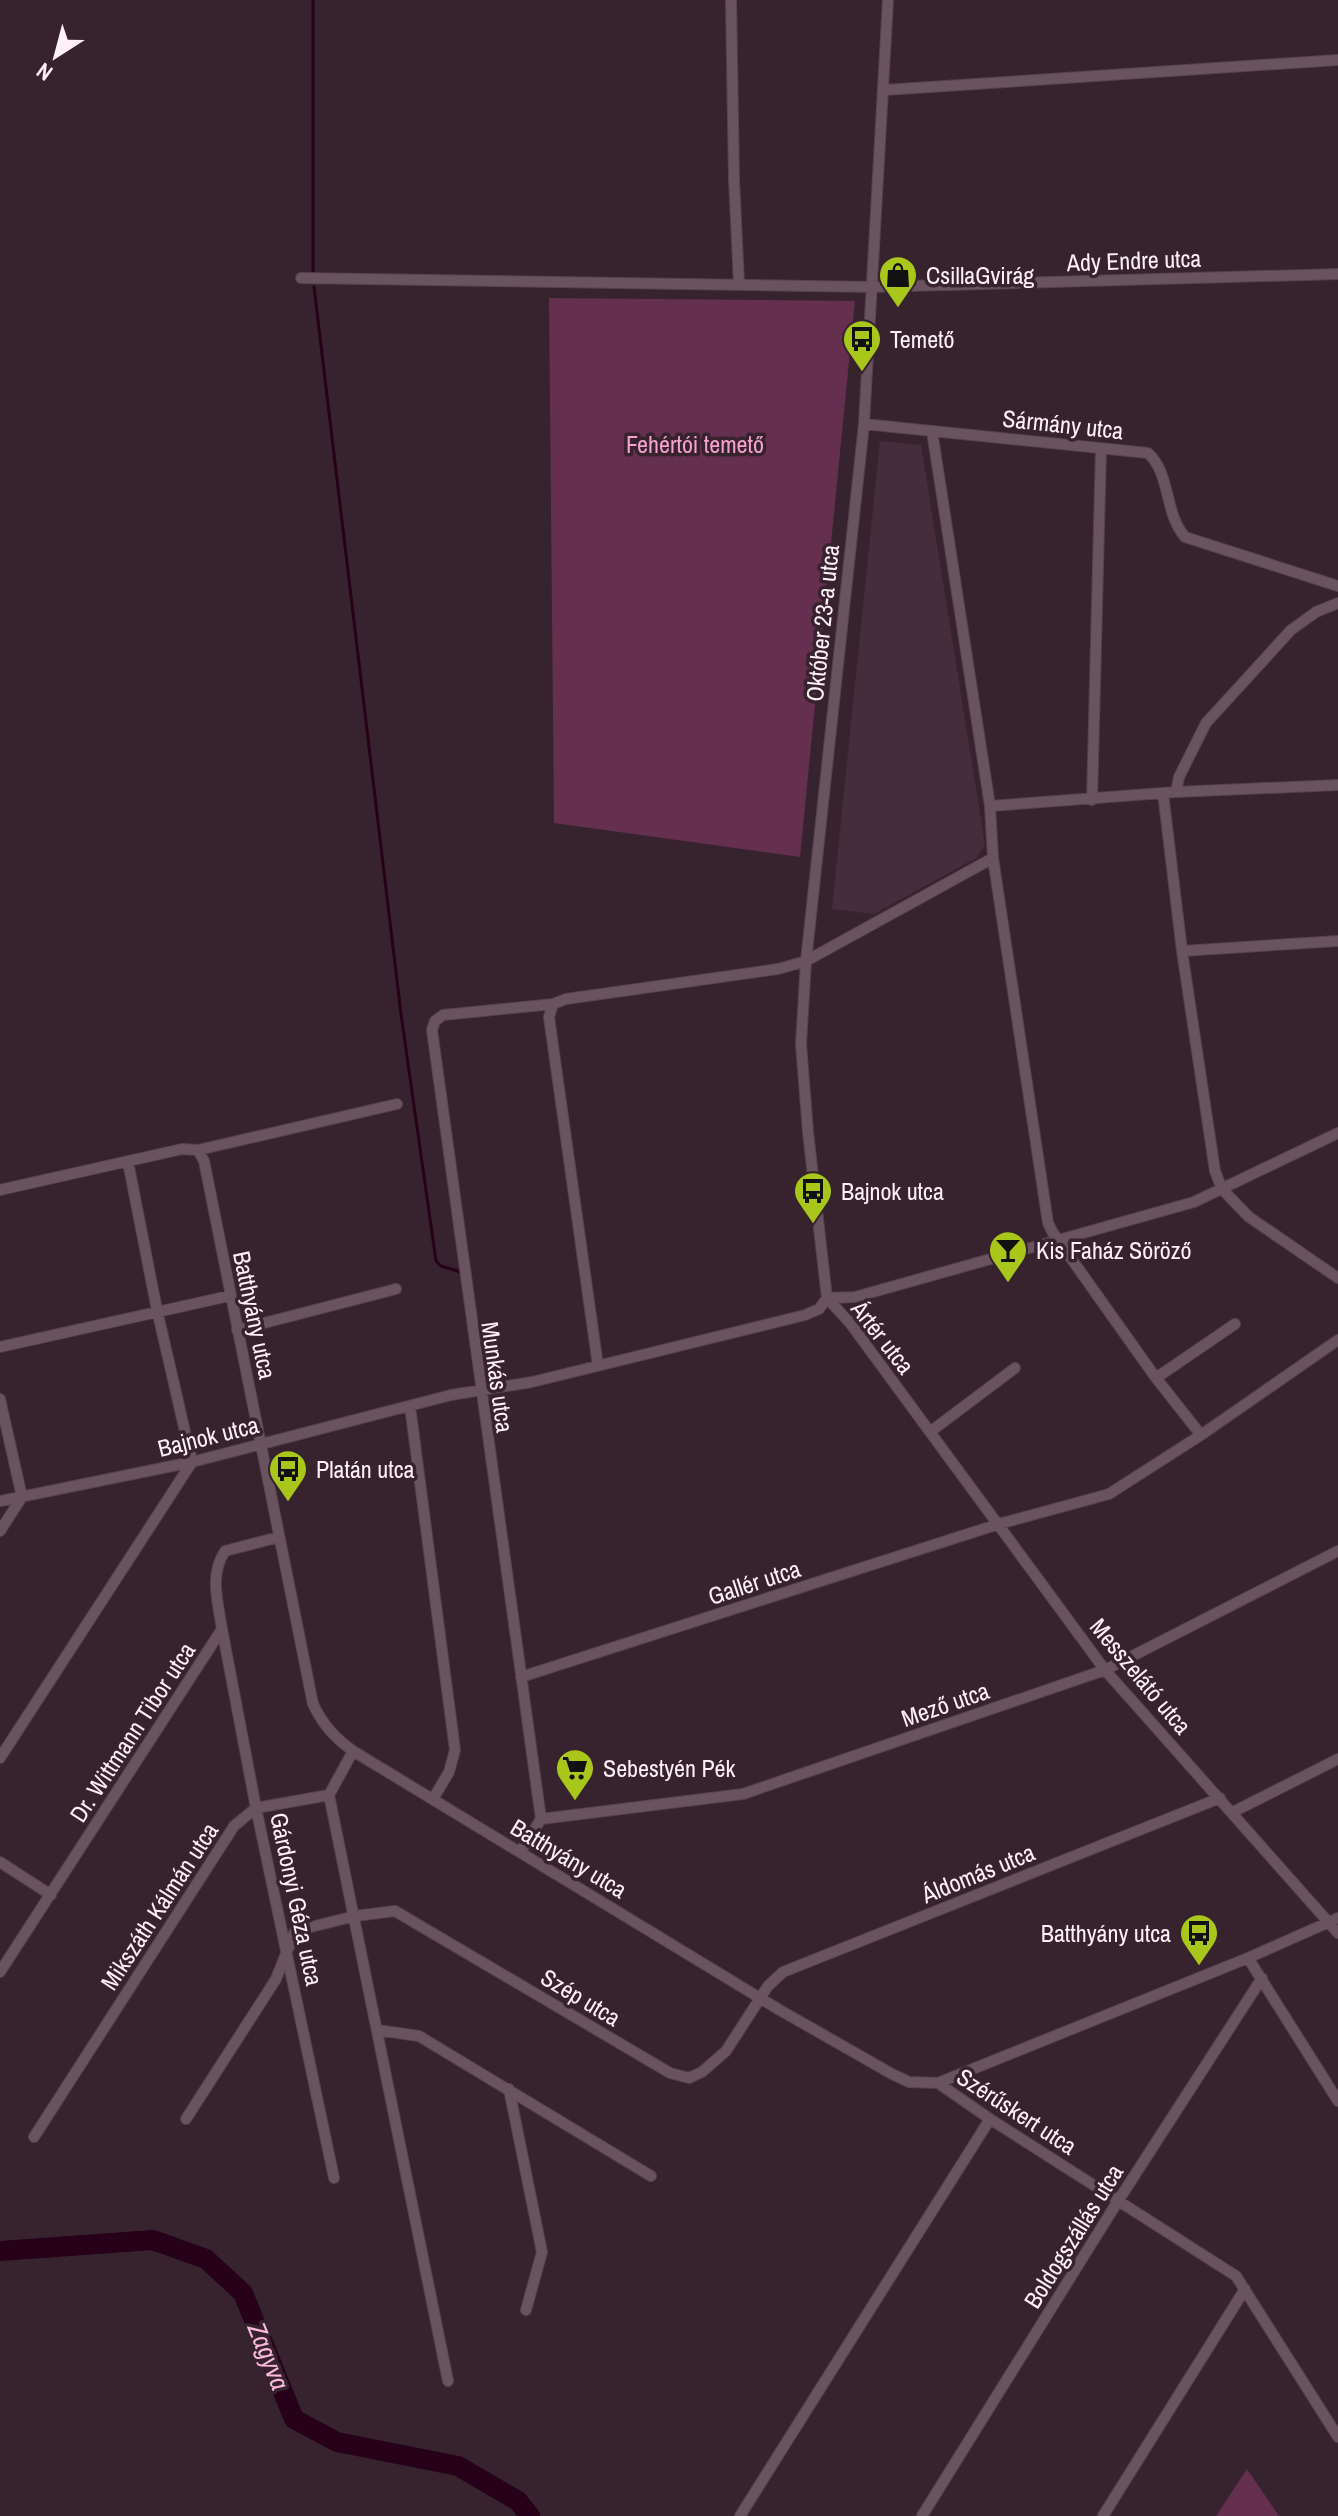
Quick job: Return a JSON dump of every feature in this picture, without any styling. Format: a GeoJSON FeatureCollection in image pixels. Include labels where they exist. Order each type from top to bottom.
{"type":"FeatureCollection","features":[{"type":"Feature","properties":{"kind":"street"},"geometry":{"type":"LineString","coordinates":[[731,0],[739,284]]}},
{"type":"Feature","properties":{"kind":"street","name":"Október 23-a utca"},"geometry":{"type":"LineString","coordinates":[[806,961],[864,424],[888,0]]}},
{"type":"Feature","properties":{"kind":"street"},"geometry":{"type":"LineString","coordinates":[[884,90],[1338,60]]}},
{"type":"Feature","properties":{"kind":"street","name":"Ady Endre utca"},"geometry":{"type":"LineString","coordinates":[[301,278],[873,287],[1338,274]]}},
{"type":"Feature","properties":{"kind":"street","name":"Sármány utca"},"geometry":{"type":"LineString","coordinates":[[864,424],[1148,453],[1157,461],[1175,525],[1185,537],[1338,586]]}},
{"type":"Feature","properties":{"kind":"street"},"geometry":{"type":"LineString","coordinates":[[932,431],[990,806],[993,858],[1048,1223],[1156,1378],[1201,1435]]}},
{"type":"Feature","properties":{"kind":"street"},"geometry":{"type":"LineString","coordinates":[[1092,800],[1101,449]]}},
{"type":"Feature","properties":{"kind":"street"},"geometry":{"type":"LineString","coordinates":[[1176,792],[1179,777],[1206,723],[1291,630],[1316,612],[1338,603]]}},
{"type":"Feature","properties":{"kind":"street"},"geometry":{"type":"LineString","coordinates":[[990,806],[1176,792],[1338,785]]}},
{"type":"Feature","properties":{"kind":"street"},"geometry":{"type":"LineString","coordinates":[[1163,793],[1182,951],[1215,1171],[1222,1189],[1249,1217],[1338,1278]]}},
{"type":"Feature","properties":{"kind":"street","name":"Munkás utca"},"geometry":{"type":"LineString","coordinates":[[541,1819],[432,1030],[435,1021],[443,1015],[553,1004],[566,999],[778,969],[806,961],[993,858]]}},
{"type":"Feature","properties":{"kind":"street"},"geometry":{"type":"LineString","coordinates":[[1182,951],[1338,941]]}},
{"type":"Feature","properties":{"kind":"street","name":"Ártér utca"},"geometry":{"type":"LineString","coordinates":[[806,961],[801,1044],[827,1298],[850,1323],[930,1432]]}},
{"type":"Feature","properties":{"kind":"street"},"geometry":{"type":"LineString","coordinates":[[553,1004],[549,1017],[598,1366]]}},
{"type":"Feature","properties":{"kind":"street"},"geometry":{"type":"LineString","coordinates":[[0,1190],[182,1149],[198,1150],[397,1104]]}},
{"type":"Feature","properties":{"kind":"street","name":"Bajnok utca"},"geometry":{"type":"LineString","coordinates":[[0,1501],[192,1462],[410,1406],[532,1382],[805,1315],[819,1309],[827,1298],[855,1297],[1194,1202],[1338,1133]]}},
{"type":"Feature","properties":{"kind":"street","name":"Batthyány utca"},"geometry":{"type":"LineString","coordinates":[[198,1150],[204,1161],[313,1704],[323,1724],[337,1740],[353,1751],[761,1998],[892,2074],[909,2082],[938,2083]]}},
{"type":"Feature","properties":{"kind":"street"},"geometry":{"type":"LineString","coordinates":[[0,1758],[192,1462],[157,1310],[128,1162]]}},
{"type":"Feature","properties":{"kind":"street"},"geometry":{"type":"LineString","coordinates":[[237,1330],[396,1289]]}},
{"type":"Feature","properties":{"kind":"street"},"geometry":{"type":"LineString","coordinates":[[0,1347],[229,1296]]}},
{"type":"Feature","properties":{"kind":"street"},"geometry":{"type":"LineString","coordinates":[[1156,1378],[1235,1324]]}},
{"type":"Feature","properties":{"kind":"street","name":"Gallér utca"},"geometry":{"type":"LineString","coordinates":[[521,1677],[999,1524],[1109,1494],[1338,1340]]}},
{"type":"Feature","properties":{"kind":"street"},"geometry":{"type":"LineString","coordinates":[[930,1432],[1015,1368]]}},
{"type":"Feature","properties":{"kind":"street"},"geometry":{"type":"LineString","coordinates":[[0,1399],[22,1497],[0,1531]]}},
{"type":"Feature","properties":{"kind":"street"},"geometry":{"type":"LineString","coordinates":[[410,1406],[455,1750],[449,1772],[433,1799]]}},
{"type":"Feature","properties":{"kind":"street","name":"Messzelátó utca"},"geometry":{"type":"LineString","coordinates":[[930,1432],[1105,1670],[1333,1920],[1338,1933]]}},
{"type":"Feature","properties":{"kind":"street","name":"Dr. Wittmann Tibor utca"},"geometry":{"type":"LineString","coordinates":[[0,1972],[222,1629],[214,1580],[217,1563],[225,1551],[279,1537]]}},
{"type":"Feature","properties":{"kind":"street","name":"Mező utca"},"geometry":{"type":"LineString","coordinates":[[541,1819],[743,1794],[1105,1670],[1338,1551]]}},
{"type":"Feature","properties":{"kind":"street","name":"Gárdonyi Géza utca"},"geometry":{"type":"LineString","coordinates":[[222,1629],[256,1808],[334,2178]]}},
{"type":"Feature","properties":{"kind":"street"},"geometry":{"type":"LineString","coordinates":[[353,1751],[329,1795],[448,2381]]}},
{"type":"Feature","properties":{"kind":"street"},"geometry":{"type":"LineString","coordinates":[[1233,1812],[1338,1759]]}},
{"type":"Feature","properties":{"kind":"street"},"geometry":{"type":"LineString","coordinates":[[256,1808],[329,1795]]}},
{"type":"Feature","properties":{"kind":"street","name":"Áldomás utca"},"geometry":{"type":"LineString","coordinates":[[761,1998],[768,1986],[783,1972],[1220,1798]]}},
{"type":"Feature","properties":{"kind":"street","name":"Mikszáth Kálmán utca"},"geometry":{"type":"LineString","coordinates":[[34,2137],[234,1826],[256,1808]]}},
{"type":"Feature","properties":{"kind":"street"},"geometry":{"type":"LineString","coordinates":[[520,1852],[541,1819]]}},
{"type":"Feature","properties":{"kind":"street"},"geometry":{"type":"LineString","coordinates":[[0,1862],[51,1895]]}},
{"type":"Feature","properties":{"kind":"street","name":"Szép utca"},"geometry":{"type":"LineString","coordinates":[[355,1916],[395,1911],[670,2073],[689,2078],[702,2072],[726,2051],[761,1998]]}},
{"type":"Feature","properties":{"kind":"street"},"geometry":{"type":"LineString","coordinates":[[186,2119],[276,1979],[295,1931],[355,1916]]}},
{"type":"Feature","properties":{"kind":"street"},"geometry":{"type":"LineString","coordinates":[[938,2083],[1248,1958],[1333,1920]]}},
{"type":"Feature","properties":{"kind":"street"},"geometry":{"type":"LineString","coordinates":[[1248,1958],[1338,2101]]}},
{"type":"Feature","properties":{"kind":"street","name":"Boldogszállás utca"},"geometry":{"type":"LineString","coordinates":[[922,2516],[1118,2201],[1262,1978]]}},
{"type":"Feature","properties":{"kind":"street"},"geometry":{"type":"LineString","coordinates":[[377,2030],[419,2036],[651,2176]]}},
{"type":"Feature","properties":{"kind":"street","name":"Szérűskert utca"},"geometry":{"type":"LineString","coordinates":[[938,2083],[1236,2276],[1338,2437]]}},
{"type":"Feature","properties":{"kind":"street"},"geometry":{"type":"LineString","coordinates":[[509,2089],[542,2252],[526,2310]]}},
{"type":"Feature","properties":{"kind":"street"},"geometry":{"type":"LineString","coordinates":[[740,2516],[990,2119]]}},
{"type":"Feature","properties":{"kind":"street"},"geometry":{"type":"LineString","coordinates":[[1103,2516],[1245,2289]]}},
{"type":"Feature","properties":{"kind":"shaded area"},"geometry":{"type":"Polygon","coordinates":[[[880,441],[921,445],[985,845],[976,858],[874,914],[832,909],[880,441]]]}},
{"type":"Feature","properties":{"kind":"green space","name":"Fehértói temető"},"geometry":{"type":"Polygon","coordinates":[[[549,298],[855,301],[800,857],[554,823],[549,298]]]}},
{"type":"Feature","properties":{"kind":"green space"},"geometry":{"type":"Polygon","coordinates":[[[1247,2469],[1279,2516],[1216,2516],[1247,2469]]]}},
{"type":"Feature","properties":{"kind":"waterway"},"geometry":{"type":"LineString","coordinates":[[313,0],[313,271]]}},
{"type":"Feature","properties":{"kind":"waterway"},"geometry":{"type":"LineString","coordinates":[[314,287],[401,1014],[436,1261],[441,1266],[461,1272]]}},
{"type":"Feature","properties":{"kind":"waterway","name":"Zagyva"},"geometry":{"type":"LineString","coordinates":[[0,2251],[153,2240],[206,2259],[243,2293],[294,2419],[337,2442],[458,2466],[518,2501],[530,2516]]}},
{"type":"Feature","properties":{"kind":"place","name":"CsillaGvirág"},"geometry":{"type":"Point","coordinates":[898,309]}},
{"type":"Feature","properties":{"kind":"place","name":"Temető"},"geometry":{"type":"Point","coordinates":[862,373]}},
{"type":"Feature","properties":{"kind":"place","name":"Bajnok utca"},"geometry":{"type":"Point","coordinates":[813,1225]}},
{"type":"Feature","properties":{"kind":"place","name":"Kis Faház Söröző"},"geometry":{"type":"Point","coordinates":[1008,1284]}},
{"type":"Feature","properties":{"kind":"place","name":"Platán utca"},"geometry":{"type":"Point","coordinates":[288,1503]}},
{"type":"Feature","properties":{"kind":"place","name":"Sebestyén Pék"},"geometry":{"type":"Point","coordinates":[575,1802]}},
{"type":"Feature","properties":{"kind":"place","name":"Batthyány utca"},"geometry":{"type":"Point","coordinates":[1199,1967]}}]}
